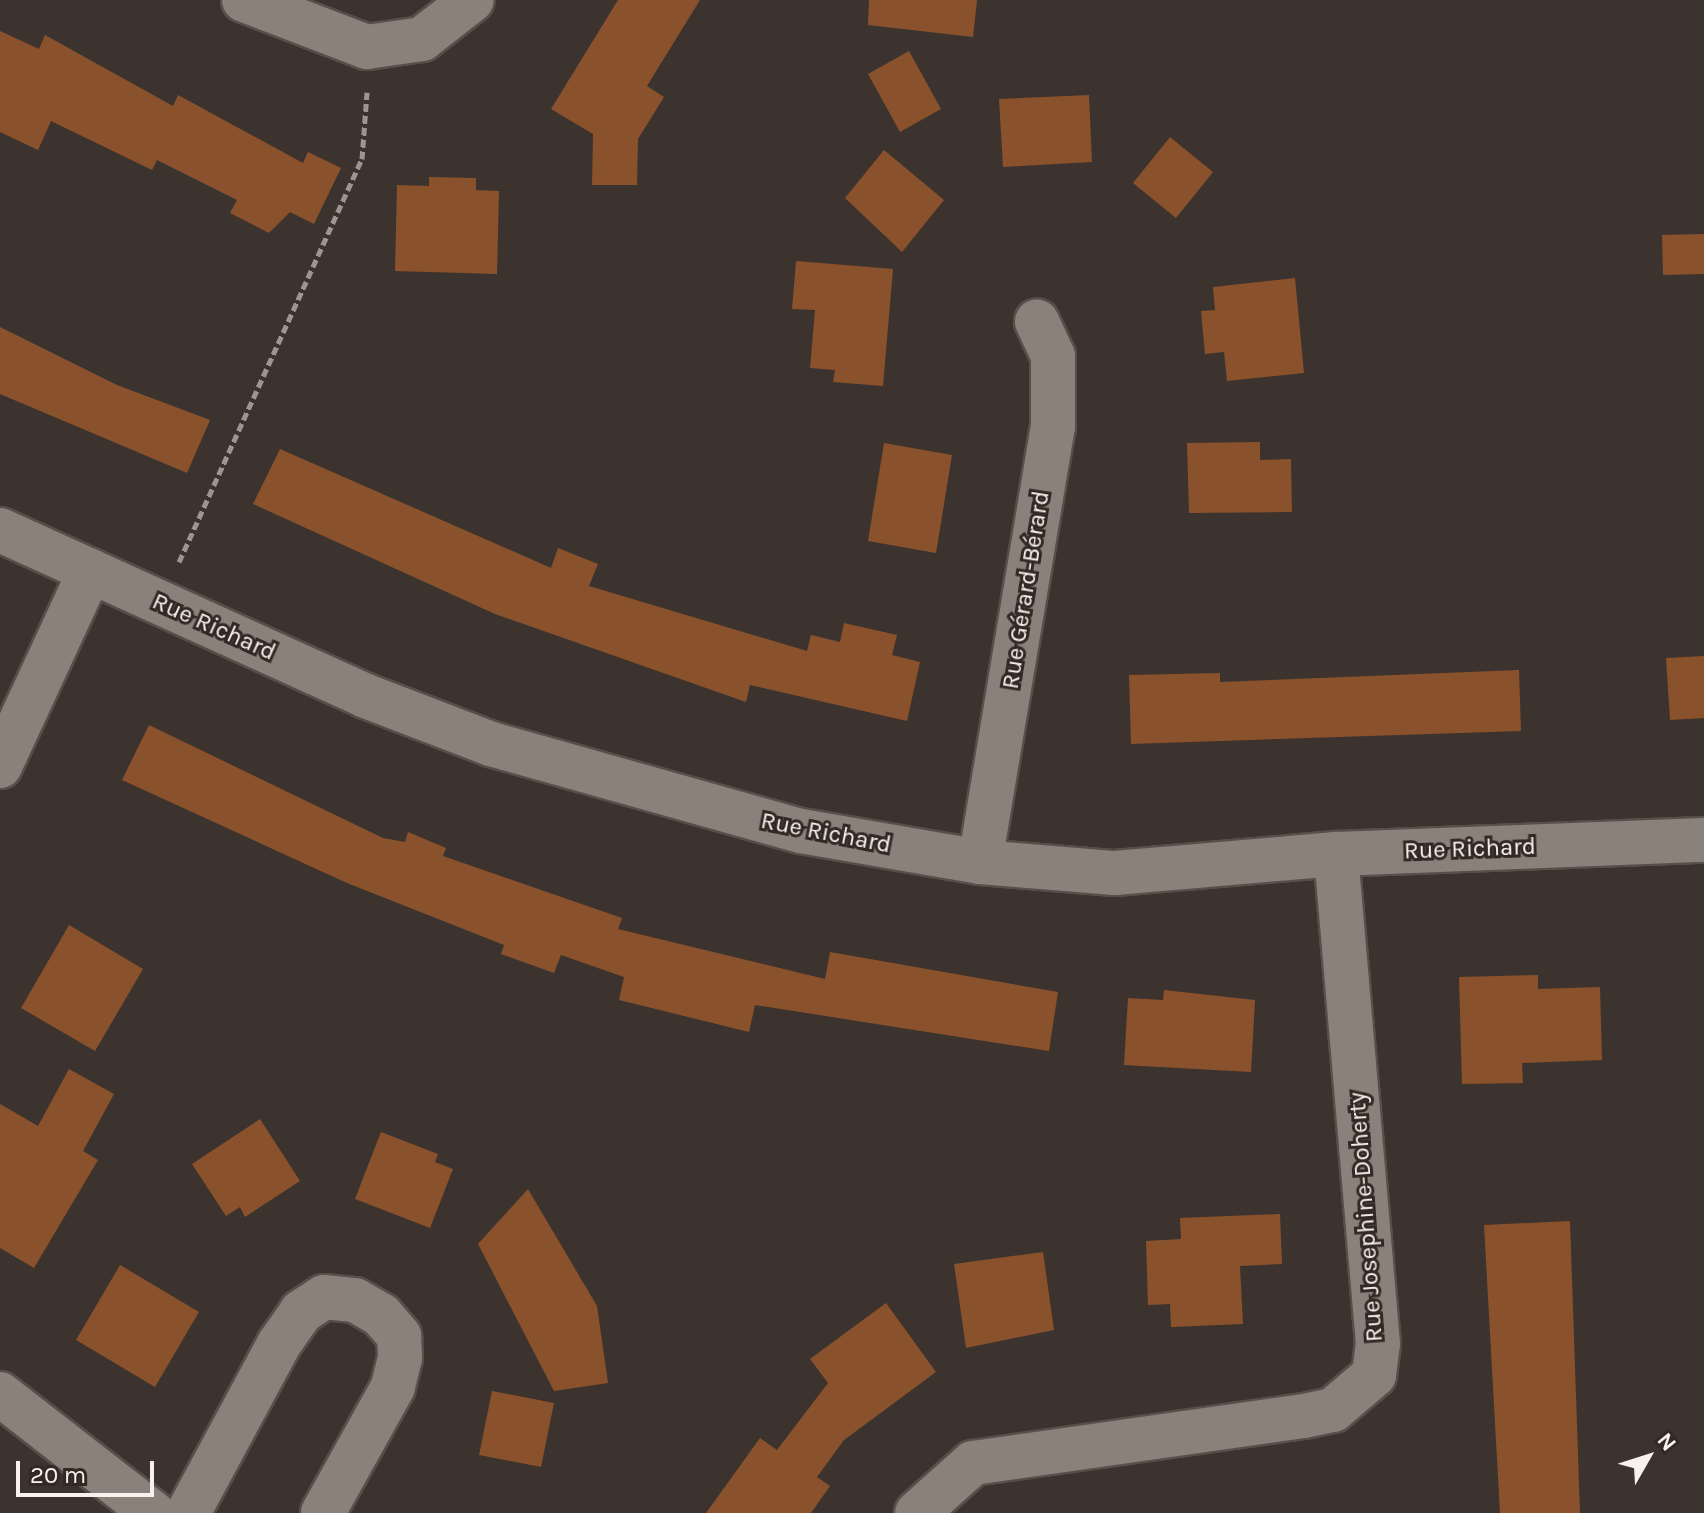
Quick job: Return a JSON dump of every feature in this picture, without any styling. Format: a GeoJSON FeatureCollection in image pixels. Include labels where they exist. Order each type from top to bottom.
{"type":"FeatureCollection","features":[{"type":"Feature","properties":{"kind":"street"},"geometry":{"type":"LineString","coordinates":[[244,0],[367,47],[422,39],[472,0]]}},
{"type":"Feature","properties":{"kind":"street","name":"Rue Gérard-Bérard"},"geometry":{"type":"LineString","coordinates":[[980,862],[1053,427],[1053,356],[1037,321]]}},
{"type":"Feature","properties":{"kind":"street","name":"Rue Richard"},"geometry":{"type":"LineString","coordinates":[[0,530],[366,696],[609,782],[801,831],[980,862],[1115,873],[1336,854],[1704,840]]}},
{"type":"Feature","properties":{"kind":"street"},"geometry":{"type":"LineString","coordinates":[[0,766],[90,571]]}},
{"type":"Feature","properties":{"kind":"street","name":"Rue Josephine-Doherty"},"geometry":{"type":"LineString","coordinates":[[917,1513],[973,1463],[1333,1410],[1374,1375],[1378,1344],[1336,854]]}},
{"type":"Feature","properties":{"kind":"street"},"geometry":{"type":"LineString","coordinates":[[188,1513],[279,1344],[301,1312],[324,1297],[355,1300],[381,1315],[399,1336],[400,1358],[393,1387],[323,1513]]}},
{"type":"Feature","properties":{"kind":"street"},"geometry":{"type":"LineString","coordinates":[[0,1394],[153,1513]]}},
{"type":"Feature","properties":{"kind":"path"},"geometry":{"type":"LineString","coordinates":[[161,603],[362,159],[367,47]]}},
{"type":"Feature","properties":{"kind":"building"},"geometry":{"type":"Polygon","coordinates":[[[618,0],[700,0],[647,86],[664,97],[638,139],[637,185],[592,185],[593,134],[551,109],[618,0]]]}},
{"type":"Feature","properties":{"kind":"building"},"geometry":{"type":"Polygon","coordinates":[[[869,0],[977,0],[973,37],[868,25],[869,0]]]}},
{"type":"Feature","properties":{"kind":"building"},"geometry":{"type":"Polygon","coordinates":[[[0,31],[39,49],[45,35],[173,106],[178,95],[303,163],[308,152],[341,168],[314,224],[290,212],[269,233],[230,213],[237,200],[157,160],[152,170],[51,121],[38,150],[0,132],[0,31]]]}},
{"type":"Feature","properties":{"kind":"building"},"geometry":{"type":"Polygon","coordinates":[[[909,51],[941,109],[900,132],[868,74],[909,51]]]}},
{"type":"Feature","properties":{"kind":"building"},"geometry":{"type":"Polygon","coordinates":[[[1089,95],[1092,162],[1003,167],[999,99],[1089,95]]]}},
{"type":"Feature","properties":{"kind":"building"},"geometry":{"type":"Polygon","coordinates":[[[1170,137],[1213,172],[1176,218],[1133,183],[1170,137]]]}},
{"type":"Feature","properties":{"kind":"building"},"geometry":{"type":"Polygon","coordinates":[[[884,150],[944,200],[902,252],[845,198],[884,150]]]}},
{"type":"Feature","properties":{"kind":"building"},"geometry":{"type":"Polygon","coordinates":[[[429,177],[476,178],[476,190],[499,191],[497,274],[395,271],[397,185],[429,186],[429,177]]]}},
{"type":"Feature","properties":{"kind":"building"},"geometry":{"type":"Polygon","coordinates":[[[1704,234],[1704,274],[1663,275],[1662,235],[1704,234]]]}},
{"type":"Feature","properties":{"kind":"building"},"geometry":{"type":"Polygon","coordinates":[[[796,261],[893,269],[883,386],[833,382],[835,370],[810,368],[815,310],[792,309],[796,261]]]}},
{"type":"Feature","properties":{"kind":"building"},"geometry":{"type":"Polygon","coordinates":[[[1295,278],[1304,373],[1227,381],[1224,352],[1205,354],[1201,311],[1215,310],[1213,287],[1295,278]]]}},
{"type":"Feature","properties":{"kind":"building"},"geometry":{"type":"Polygon","coordinates":[[[0,327],[117,385],[210,420],[187,473],[0,394],[0,327]]]}},
{"type":"Feature","properties":{"kind":"building"},"geometry":{"type":"Polygon","coordinates":[[[1260,442],[1260,460],[1291,459],[1292,512],[1189,513],[1187,443],[1260,442]]]}},
{"type":"Feature","properties":{"kind":"building"},"geometry":{"type":"Polygon","coordinates":[[[884,443],[952,455],[936,553],[868,541],[884,443]]]}},
{"type":"Feature","properties":{"kind":"building"},"geometry":{"type":"Polygon","coordinates":[[[280,449],[551,568],[558,548],[598,564],[589,586],[807,651],[811,635],[840,642],[844,623],[897,635],[892,655],[920,662],[907,721],[750,685],[746,702],[495,614],[253,504],[280,449]]]}},
{"type":"Feature","properties":{"kind":"building"},"geometry":{"type":"Polygon","coordinates":[[[1704,656],[1704,718],[1670,720],[1666,658],[1704,656]]]}},
{"type":"Feature","properties":{"kind":"building"},"geometry":{"type":"Polygon","coordinates":[[[1519,670],[1521,731],[1131,744],[1129,675],[1220,673],[1220,682],[1519,670]]]}},
{"type":"Feature","properties":{"kind":"building"},"geometry":{"type":"Polygon","coordinates":[[[149,725],[383,838],[405,842],[408,832],[446,848],[443,856],[622,918],[618,929],[825,979],[830,952],[1058,992],[1049,1051],[755,1005],[749,1032],[619,1000],[624,977],[561,955],[554,973],[501,954],[504,945],[347,883],[122,780],[149,725]]]}},
{"type":"Feature","properties":{"kind":"building"},"geometry":{"type":"Polygon","coordinates":[[[69,925],[143,969],[95,1051],[21,1008],[69,925]]]}},
{"type":"Feature","properties":{"kind":"building"},"geometry":{"type":"Polygon","coordinates":[[[1538,975],[1538,989],[1600,987],[1602,1060],[1522,1063],[1523,1083],[1462,1084],[1459,977],[1538,975]]]}},
{"type":"Feature","properties":{"kind":"building"},"geometry":{"type":"Polygon","coordinates":[[[1164,990],[1255,1000],[1251,1072],[1124,1065],[1128,998],[1163,1000],[1164,990]]]}},
{"type":"Feature","properties":{"kind":"building"},"geometry":{"type":"Polygon","coordinates":[[[69,1069],[114,1094],[83,1151],[98,1160],[34,1268],[0,1248],[0,1104],[38,1126],[69,1069]]]}},
{"type":"Feature","properties":{"kind":"building"},"geometry":{"type":"Polygon","coordinates":[[[260,1119],[300,1181],[245,1217],[240,1207],[226,1216],[192,1164],[260,1119]]]}},
{"type":"Feature","properties":{"kind":"building"},"geometry":{"type":"Polygon","coordinates":[[[381,1132],[438,1154],[435,1162],[453,1169],[430,1228],[355,1199],[381,1132]]]}},
{"type":"Feature","properties":{"kind":"building"},"geometry":{"type":"Polygon","coordinates":[[[528,1189],[597,1306],[608,1383],[554,1391],[478,1244],[528,1189]]]}},
{"type":"Feature","properties":{"kind":"building"},"geometry":{"type":"Polygon","coordinates":[[[1280,1214],[1282,1264],[1240,1266],[1243,1324],[1171,1327],[1170,1304],[1148,1305],[1146,1241],[1181,1239],[1180,1218],[1280,1214]]]}},
{"type":"Feature","properties":{"kind":"building"},"geometry":{"type":"Polygon","coordinates":[[[1570,1221],[1580,1513],[1500,1513],[1484,1225],[1570,1221]]]}},
{"type":"Feature","properties":{"kind":"building"},"geometry":{"type":"Polygon","coordinates":[[[1043,1252],[1054,1330],[966,1348],[954,1264],[1043,1252]]]}},
{"type":"Feature","properties":{"kind":"building"},"geometry":{"type":"Polygon","coordinates":[[[120,1265],[199,1312],[155,1387],[76,1340],[120,1265]]]}},
{"type":"Feature","properties":{"kind":"building"},"geometry":{"type":"Polygon","coordinates":[[[886,1303],[936,1372],[844,1440],[817,1477],[830,1486],[811,1513],[706,1513],[760,1438],[777,1450],[828,1383],[810,1359],[886,1303]]]}},
{"type":"Feature","properties":{"kind":"building"},"geometry":{"type":"Polygon","coordinates":[[[492,1391],[554,1403],[541,1467],[479,1455],[492,1391]]]}}]}
